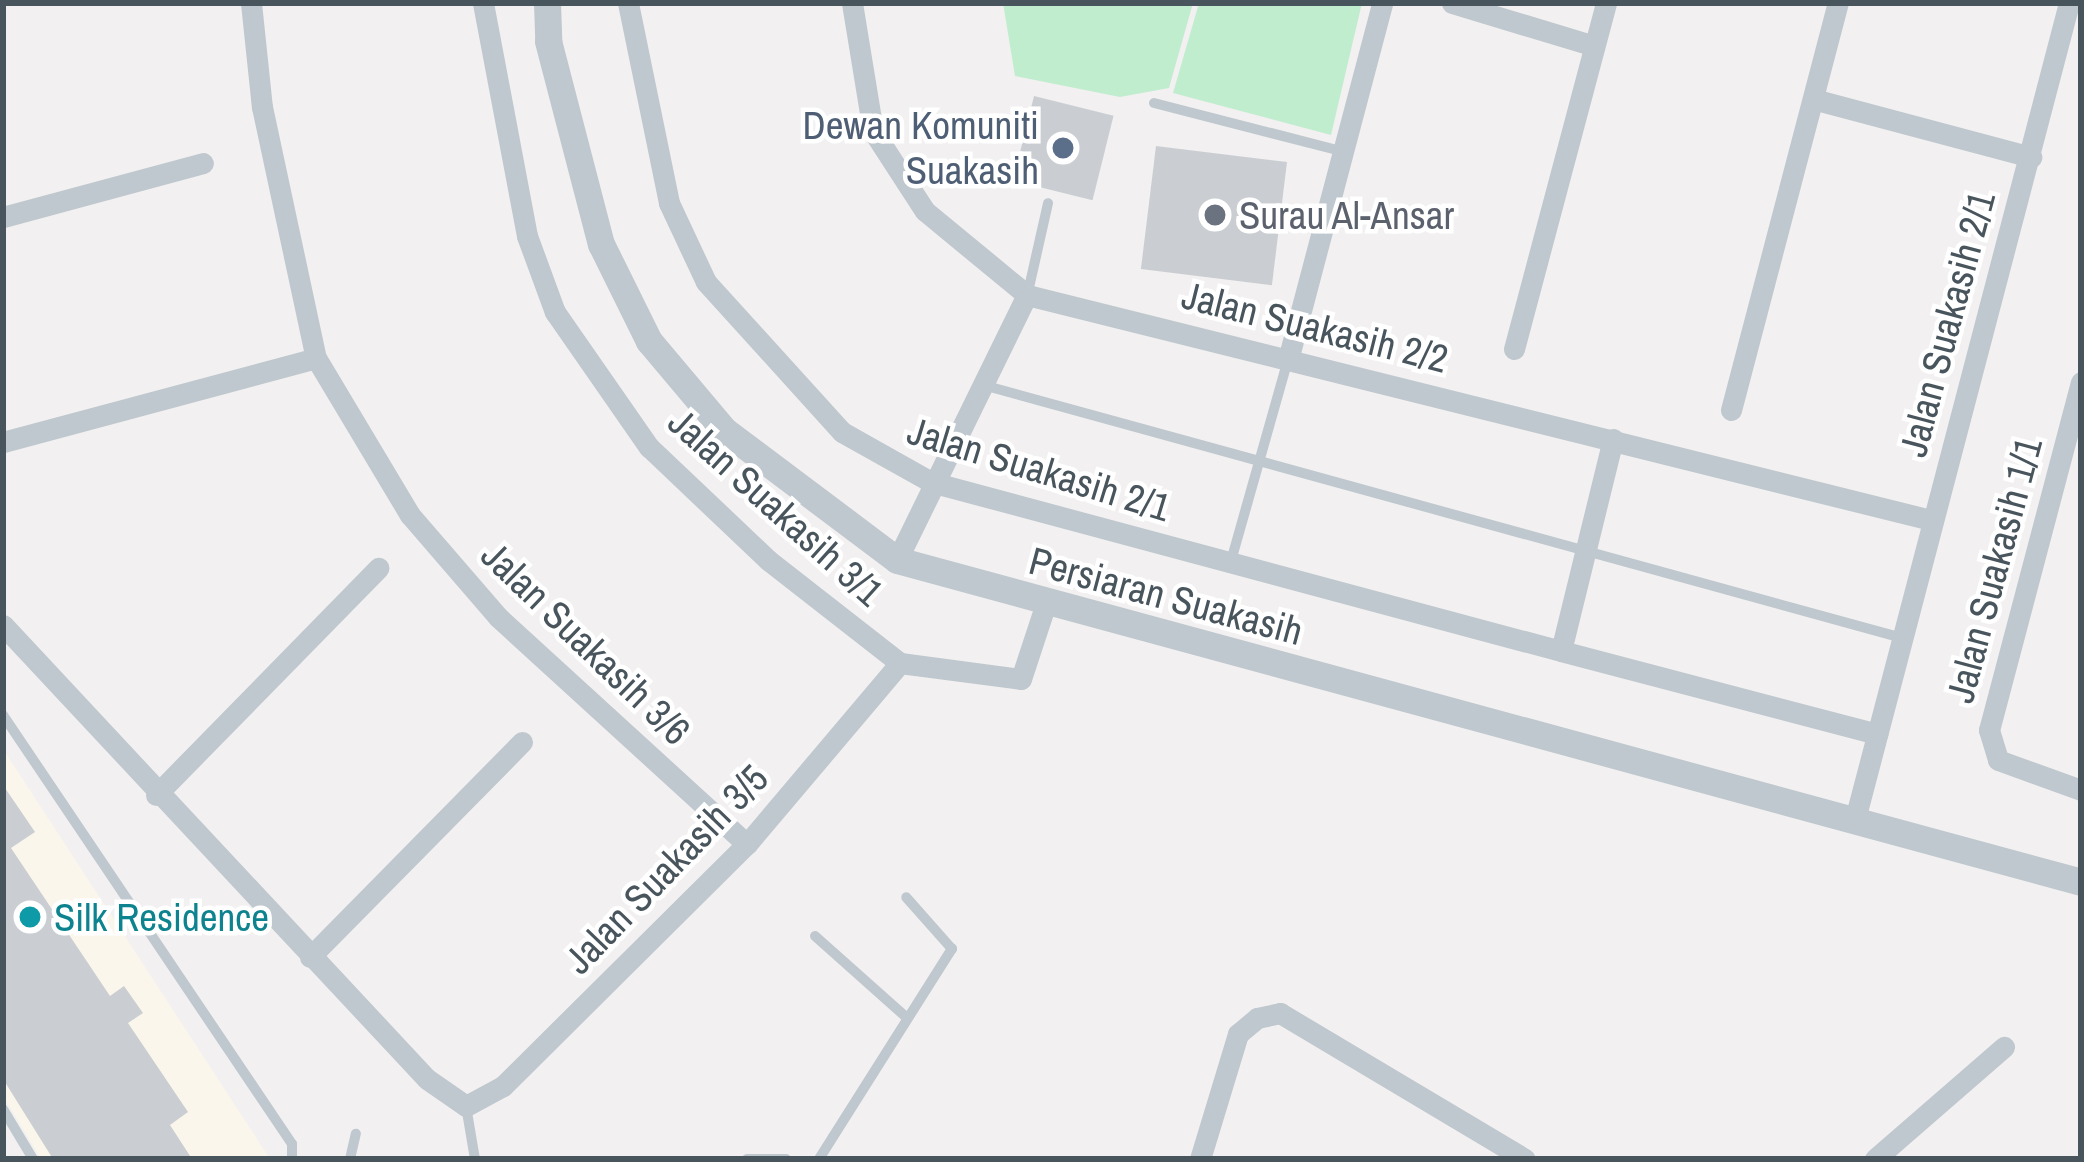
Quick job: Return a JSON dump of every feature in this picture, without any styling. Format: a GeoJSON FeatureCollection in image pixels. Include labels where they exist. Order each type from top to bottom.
{"type":"FeatureCollection","features":[{"type":"Feature","properties":{"kind":"street","name":"Jalan Suakasih 3/6"},"geometry":{"type":"LineString","coordinates":[[250,3],[262,107],[316,358],[410,514],[498,617],[747,844]]}},
{"type":"Feature","properties":{"kind":"street","name":"Jalan Suakasih 3/1"},"geometry":{"type":"LineString","coordinates":[[483,3],[508,154],[555,312],[649,448],[768,560],[900,663]]}},
{"type":"Feature","properties":{"kind":"street","name":"Persiaran Suakasih"},"geometry":{"type":"LineString","coordinates":[[548,3],[548,41],[601,244],[649,341],[724,430],[897,560],[2081,882]]}},
{"type":"Feature","properties":{"kind":"street","name":"Jalan Suakasih 2/1"},"geometry":{"type":"LineString","coordinates":[[628,3],[669,203],[706,282],[842,432],[931,482],[1877,734]]}},
{"type":"Feature","properties":{"kind":"street","name":"Jalan Suakasih 2/2"},"geometry":{"type":"LineString","coordinates":[[852,3],[873,131],[925,211],[1027,295],[1289,356],[1931,520]]}},
{"type":"Feature","properties":{"kind":"street"},"geometry":{"type":"LineString","coordinates":[[1289,356],[1382,3]]}},
{"type":"Feature","properties":{"kind":"street"},"geometry":{"type":"LineString","coordinates":[[1452,3],[1594,46]]}},
{"type":"Feature","properties":{"kind":"street"},"geometry":{"type":"LineString","coordinates":[[1514,349],[1606,3]]}},
{"type":"Feature","properties":{"kind":"street"},"geometry":{"type":"LineString","coordinates":[[1731,410],[1838,3]]}},
{"type":"Feature","properties":{"kind":"street","name":"Jalan Suakasih 2/1"},"geometry":{"type":"LineString","coordinates":[[1854,823],[2069,3]]}},
{"type":"Feature","properties":{"kind":"street"},"geometry":{"type":"LineString","coordinates":[[1813,99],[2031,157]]}},
{"type":"Feature","properties":{"kind":"street"},"geometry":{"type":"LineString","coordinates":[[3,218],[202,163]]}},
{"type":"Feature","properties":{"kind":"street"},"geometry":{"type":"LineString","coordinates":[[897,560],[931,482],[1027,295]]}},
{"type":"Feature","properties":{"kind":"street"},"geometry":{"type":"LineString","coordinates":[[3,442],[316,358]]}},
{"type":"Feature","properties":{"kind":"street","name":"Jalan Suakasih 1/1"},"geometry":{"type":"LineString","coordinates":[[2081,382],[1989,730],[1998,760],[2081,790]]}},
{"type":"Feature","properties":{"kind":"street"},"geometry":{"type":"LineString","coordinates":[[1561,651],[1613,439]]}},
{"type":"Feature","properties":{"kind":"street"},"geometry":{"type":"LineString","coordinates":[[156,795],[378,568]]}},
{"type":"Feature","properties":{"kind":"street"},"geometry":{"type":"LineString","coordinates":[[900,663],[1022,679],[1046,603]]}},
{"type":"Feature","properties":{"kind":"street"},"geometry":{"type":"LineString","coordinates":[[3,625],[156,795],[427,1079],[466,1106]]}},
{"type":"Feature","properties":{"kind":"street","name":"Jalan Suakasih 3/5"},"geometry":{"type":"LineString","coordinates":[[466,1106],[502,1086],[747,844],[900,663]]}},
{"type":"Feature","properties":{"kind":"street"},"geometry":{"type":"LineString","coordinates":[[310,957],[523,742]]}},
{"type":"Feature","properties":{"kind":"street"},"geometry":{"type":"LineString","coordinates":[[1199,1159],[1238,1034],[1257,1018],[1280,1013],[1525,1159]]}},
{"type":"Feature","properties":{"kind":"street"},"geometry":{"type":"LineString","coordinates":[[1875,1159],[2004,1047]]}},
{"type":"Feature","properties":{"kind":"lane"},"geometry":{"type":"LineString","coordinates":[[1154,103],[1341,151]]}},
{"type":"Feature","properties":{"kind":"lane"},"geometry":{"type":"LineString","coordinates":[[1027,295],[1048,203]]}},
{"type":"Feature","properties":{"kind":"lane"},"geometry":{"type":"LineString","coordinates":[[1230,563],[1289,356]]}},
{"type":"Feature","properties":{"kind":"lane"},"geometry":{"type":"LineString","coordinates":[[983,386],[1587,547],[1902,638]]}},
{"type":"Feature","properties":{"kind":"lane"},"geometry":{"type":"LineString","coordinates":[[3,715],[292,1144],[292,1159]]}},
{"type":"Feature","properties":{"kind":"lane"},"geometry":{"type":"LineString","coordinates":[[819,1159],[952,950],[905,897]]}},
{"type":"Feature","properties":{"kind":"lane"},"geometry":{"type":"LineString","coordinates":[[815,936],[907,1018]]}},
{"type":"Feature","properties":{"kind":"lane"},"geometry":{"type":"LineString","coordinates":[[466,1106],[475,1159]]}},
{"type":"Feature","properties":{"kind":"lane"},"geometry":{"type":"LineString","coordinates":[[3,1109],[33,1159]]}},
{"type":"Feature","properties":{"kind":"lane"},"geometry":{"type":"LineString","coordinates":[[350,1159],[356,1134]]}},
{"type":"Feature","properties":{"kind":"lane"},"geometry":{"type":"LineString","coordinates":[[747,1159],[786,1159]]}},
{"type":"Feature","properties":{"kind":"shaded area"},"geometry":{"type":"Polygon","coordinates":[[[3,749],[270,1159],[41,1159],[3,1096],[3,749]]]}},
{"type":"Feature","properties":{"kind":"green space"},"geometry":{"type":"Polygon","coordinates":[[[1003,3],[1193,3],[1169,88],[1120,97],[1015,76],[1003,3]]]}},
{"type":"Feature","properties":{"kind":"green space"},"geometry":{"type":"Polygon","coordinates":[[[1199,3],[1362,3],[1331,135],[1173,93],[1199,3]]]}},
{"type":"Feature","properties":{"kind":"building","name":"Dewan Komuniti Suakasih"},"geometry":{"type":"Polygon","coordinates":[[[1034,96],[1114,116],[1093,200],[1013,180],[1034,96]]]}},
{"type":"Feature","properties":{"kind":"building","name":"Surau Al-Ansar"},"geometry":{"type":"Polygon","coordinates":[[[1156,146],[1287,162],[1272,285],[1141,269],[1156,146]]]}},
{"type":"Feature","properties":{"kind":"building","name":"Silk Residence"},"geometry":{"type":"Polygon","coordinates":[[[3,785],[35,832],[11,848],[110,996],[124,986],[143,1013],[128,1023],[188,1112],[170,1125],[192,1159],[53,1159],[3,1079],[3,785]]]}},
{"type":"Feature","properties":{"kind":"place","name":"Dewan Komuniti Suakasih"},"geometry":{"type":"Point","coordinates":[1063,148]}},
{"type":"Feature","properties":{"kind":"place","name":"Surau Al-Ansar"},"geometry":{"type":"Point","coordinates":[1215,215]}},
{"type":"Feature","properties":{"kind":"place","name":"Silk Residence"},"geometry":{"type":"Point","coordinates":[30,917]}}]}
